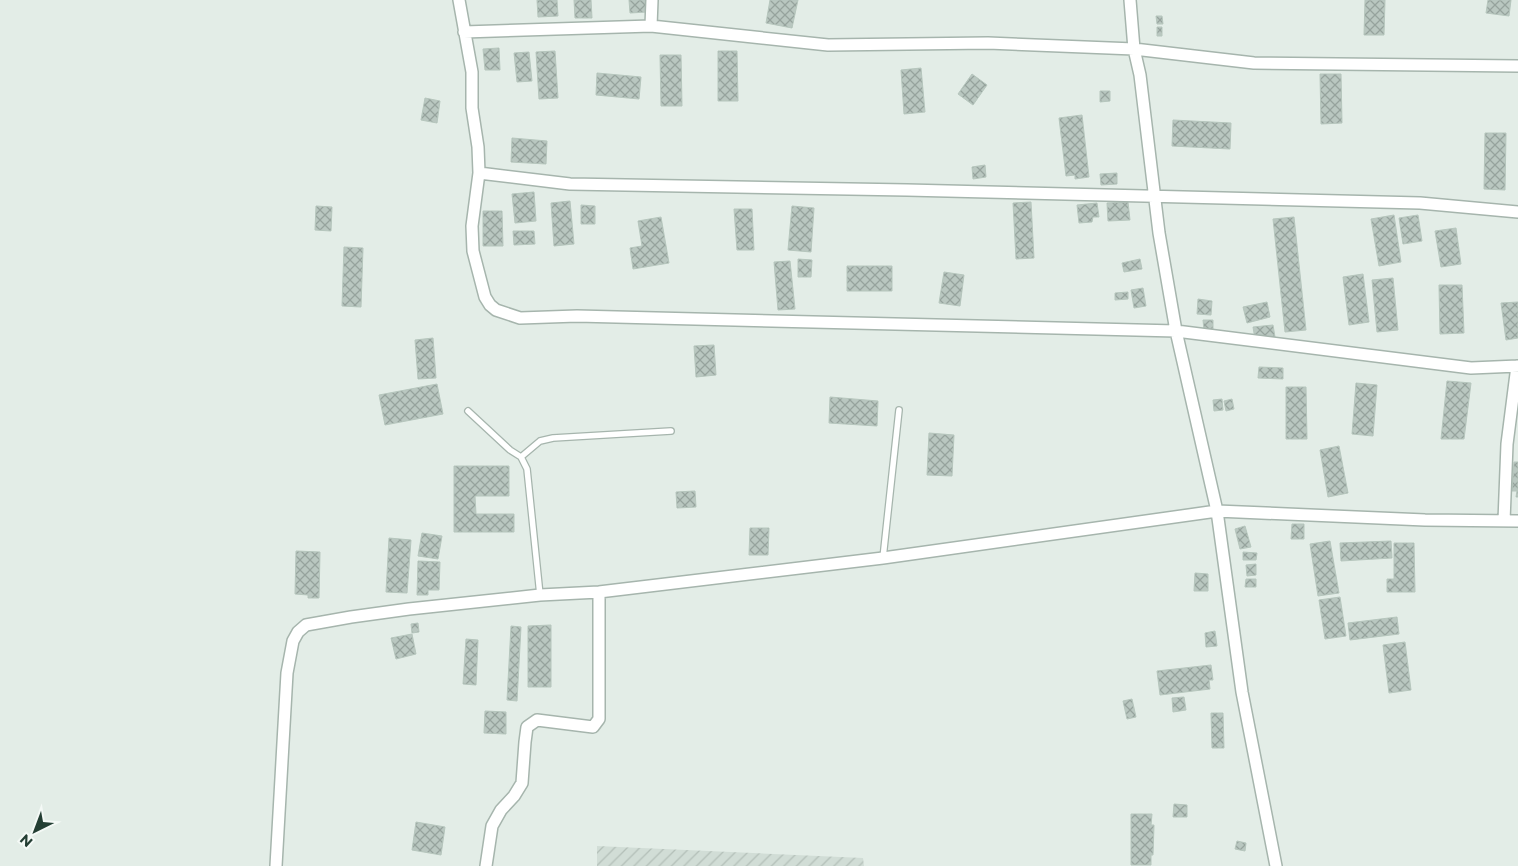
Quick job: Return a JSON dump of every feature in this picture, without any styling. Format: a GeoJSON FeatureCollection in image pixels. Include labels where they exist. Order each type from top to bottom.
{"type":"FeatureCollection","features":[{"type":"Feature","properties":{"kind":"street"},"geometry":{"type":"LineString","coordinates":[[458,0],[472,72],[472,108],[478,147],[479,173],[472,226],[473,251],[485,296],[490,305],[496,310],[520,318],[577,316],[1176,332],[1471,368],[1518,366],[1507,444],[1504,521]]}},
{"type":"Feature","properties":{"kind":"street"},"geometry":{"type":"LineString","coordinates":[[651,26],[652,0]]}},
{"type":"Feature","properties":{"kind":"street"},"geometry":{"type":"LineString","coordinates":[[1130,0],[1134,48],[1140,75],[1159,233],[1176,332],[1217,511],[1242,692],[1276,866]]}},
{"type":"Feature","properties":{"kind":"street"},"geometry":{"type":"LineString","coordinates":[[464,32],[651,26],[828,45],[988,43],[1134,48],[1254,63],[1518,66]]}},
{"type":"Feature","properties":{"kind":"street"},"geometry":{"type":"LineString","coordinates":[[479,173],[570,184],[1420,203],[1518,212]]}},
{"type":"Feature","properties":{"kind":"street"},"geometry":{"type":"LineString","coordinates":[[276,866],[287,673],[293,641],[298,632],[306,625],[409,609],[599,592],[883,558],[1217,511],[1425,520],[1518,521]]}},
{"type":"Feature","properties":{"kind":"street"},"geometry":{"type":"LineString","coordinates":[[486,866],[492,826],[501,810],[514,796],[522,783],[527,727],[536,720],[593,726],[599,719],[599,592]]}},
{"type":"Feature","properties":{"kind":"lane"},"geometry":{"type":"LineString","coordinates":[[883,558],[899,410]]}},
{"type":"Feature","properties":{"kind":"lane"},"geometry":{"type":"LineString","coordinates":[[468,411],[510,450],[521,457],[526,469],[540,596]]}},
{"type":"Feature","properties":{"kind":"lane"},"geometry":{"type":"LineString","coordinates":[[521,457],[540,441],[553,438],[671,431]]}},
{"type":"Feature","properties":{"kind":"shaded area"},"geometry":{"type":"Polygon","coordinates":[[[597,846],[863,858],[864,866],[597,866],[597,846]]]}},
{"type":"Feature","properties":{"kind":"building"},"geometry":{"type":"Polygon","coordinates":[[[537,0],[557,0],[558,16],[538,17],[537,0]]]}},
{"type":"Feature","properties":{"kind":"building"},"geometry":{"type":"Polygon","coordinates":[[[574,0],[591,0],[592,18],[575,18],[574,0]]]}},
{"type":"Feature","properties":{"kind":"building"},"geometry":{"type":"Polygon","coordinates":[[[629,0],[647,0],[647,12],[630,13],[629,0]]]}},
{"type":"Feature","properties":{"kind":"building"},"geometry":{"type":"Polygon","coordinates":[[[770,0],[798,0],[792,28],[766,23],[770,0]]]}},
{"type":"Feature","properties":{"kind":"building"},"geometry":{"type":"Polygon","coordinates":[[[1365,0],[1385,0],[1384,35],[1364,35],[1365,0]]]}},
{"type":"Feature","properties":{"kind":"building"},"geometry":{"type":"Polygon","coordinates":[[[1488,0],[1511,0],[1509,16],[1486,13],[1488,0]]]}},
{"type":"Feature","properties":{"kind":"building"},"geometry":{"type":"Polygon","coordinates":[[[1156,16],[1162,16],[1163,24],[1157,24],[1156,16]]]}},
{"type":"Feature","properties":{"kind":"building"},"geometry":{"type":"Polygon","coordinates":[[[1157,27],[1162,27],[1162,36],[1157,36],[1157,27]]]}},
{"type":"Feature","properties":{"kind":"building"},"geometry":{"type":"Polygon","coordinates":[[[499,48],[500,70],[485,70],[483,49],[499,48]]]}},
{"type":"Feature","properties":{"kind":"building"},"geometry":{"type":"Polygon","coordinates":[[[555,51],[558,98],[539,99],[536,52],[555,51]]]}},
{"type":"Feature","properties":{"kind":"building"},"geometry":{"type":"Polygon","coordinates":[[[718,51],[737,51],[738,101],[718,101],[718,51]]]}},
{"type":"Feature","properties":{"kind":"building"},"geometry":{"type":"Polygon","coordinates":[[[529,52],[532,81],[517,82],[514,53],[529,52]]]}},
{"type":"Feature","properties":{"kind":"building"},"geometry":{"type":"Polygon","coordinates":[[[660,55],[681,55],[682,106],[661,106],[660,55]]]}},
{"type":"Feature","properties":{"kind":"building"},"geometry":{"type":"Polygon","coordinates":[[[921,68],[925,112],[904,114],[901,70],[921,68]]]}},
{"type":"Feature","properties":{"kind":"building"},"geometry":{"type":"Polygon","coordinates":[[[597,73],[641,77],[639,99],[596,95],[597,73]]]}},
{"type":"Feature","properties":{"kind":"building"},"geometry":{"type":"Polygon","coordinates":[[[972,74],[987,85],[973,105],[958,94],[972,74]]]}},
{"type":"Feature","properties":{"kind":"building"},"geometry":{"type":"Polygon","coordinates":[[[1320,74],[1341,74],[1342,123],[1321,124],[1320,74]]]}},
{"type":"Feature","properties":{"kind":"building"},"geometry":{"type":"Polygon","coordinates":[[[1100,91],[1110,91],[1110,101],[1100,102],[1100,91]]]}},
{"type":"Feature","properties":{"kind":"building"},"geometry":{"type":"Polygon","coordinates":[[[425,98],[440,101],[437,123],[421,120],[425,98]]]}},
{"type":"Feature","properties":{"kind":"building"},"geometry":{"type":"Polygon","coordinates":[[[1082,115],[1089,177],[1075,179],[1075,175],[1066,176],[1059,118],[1082,115]]]}},
{"type":"Feature","properties":{"kind":"building"},"geometry":{"type":"Polygon","coordinates":[[[1173,120],[1231,123],[1230,149],[1172,146],[1173,120]]]}},
{"type":"Feature","properties":{"kind":"building"},"geometry":{"type":"Polygon","coordinates":[[[1485,133],[1506,133],[1505,190],[1484,189],[1485,133]]]}},
{"type":"Feature","properties":{"kind":"building"},"geometry":{"type":"Polygon","coordinates":[[[512,138],[547,141],[546,164],[511,162],[512,138]]]}},
{"type":"Feature","properties":{"kind":"building"},"geometry":{"type":"Polygon","coordinates":[[[985,165],[986,177],[973,179],[972,167],[985,165]]]}},
{"type":"Feature","properties":{"kind":"building"},"geometry":{"type":"Polygon","coordinates":[[[1117,173],[1117,184],[1101,185],[1100,174],[1117,173]]]}},
{"type":"Feature","properties":{"kind":"building"},"geometry":{"type":"Polygon","coordinates":[[[534,192],[536,221],[515,223],[512,194],[534,192]]]}},
{"type":"Feature","properties":{"kind":"building"},"geometry":{"type":"Polygon","coordinates":[[[570,201],[574,244],[554,246],[551,203],[570,201]]]}},
{"type":"Feature","properties":{"kind":"building"},"geometry":{"type":"Polygon","coordinates":[[[1031,202],[1034,258],[1016,259],[1013,203],[1031,202]]]}},
{"type":"Feature","properties":{"kind":"building"},"geometry":{"type":"Polygon","coordinates":[[[1128,202],[1130,220],[1108,221],[1107,203],[1128,202]]]}},
{"type":"Feature","properties":{"kind":"building"},"geometry":{"type":"Polygon","coordinates":[[[1097,203],[1099,217],[1093,217],[1092,222],[1079,223],[1077,205],[1097,203]]]}},
{"type":"Feature","properties":{"kind":"building"},"geometry":{"type":"Polygon","coordinates":[[[581,205],[595,206],[595,224],[581,224],[581,205]]]}},
{"type":"Feature","properties":{"kind":"building"},"geometry":{"type":"Polygon","coordinates":[[[316,206],[332,207],[331,231],[315,230],[316,206]]]}},
{"type":"Feature","properties":{"kind":"building"},"geometry":{"type":"Polygon","coordinates":[[[792,206],[814,208],[811,252],[788,250],[792,206]]]}},
{"type":"Feature","properties":{"kind":"building"},"geometry":{"type":"Polygon","coordinates":[[[734,209],[752,209],[754,250],[737,250],[734,209]]]}},
{"type":"Feature","properties":{"kind":"building"},"geometry":{"type":"Polygon","coordinates":[[[483,211],[502,211],[503,246],[483,246],[483,211]]]}},
{"type":"Feature","properties":{"kind":"building"},"geometry":{"type":"Polygon","coordinates":[[[1394,215],[1401,262],[1379,266],[1371,219],[1394,215]]]}},
{"type":"Feature","properties":{"kind":"building"},"geometry":{"type":"Polygon","coordinates":[[[1418,215],[1422,241],[1403,244],[1399,218],[1418,215]]]}},
{"type":"Feature","properties":{"kind":"building"},"geometry":{"type":"Polygon","coordinates":[[[661,217],[669,263],[633,269],[630,248],[642,246],[638,221],[661,217]]]}},
{"type":"Feature","properties":{"kind":"building"},"geometry":{"type":"Polygon","coordinates":[[[1294,217],[1306,330],[1285,332],[1273,219],[1294,217]]]}},
{"type":"Feature","properties":{"kind":"building"},"geometry":{"type":"Polygon","coordinates":[[[1456,228],[1461,264],[1441,267],[1435,231],[1456,228]]]}},
{"type":"Feature","properties":{"kind":"building"},"geometry":{"type":"Polygon","coordinates":[[[513,231],[534,231],[535,244],[514,245],[513,231]]]}},
{"type":"Feature","properties":{"kind":"building"},"geometry":{"type":"Polygon","coordinates":[[[344,247],[363,248],[361,307],[342,306],[344,247]]]}},
{"type":"Feature","properties":{"kind":"building"},"geometry":{"type":"Polygon","coordinates":[[[798,259],[812,260],[811,277],[798,277],[798,259]]]}},
{"type":"Feature","properties":{"kind":"building"},"geometry":{"type":"Polygon","coordinates":[[[1140,259],[1142,269],[1124,272],[1122,263],[1140,259]]]}},
{"type":"Feature","properties":{"kind":"building"},"geometry":{"type":"Polygon","coordinates":[[[790,261],[795,309],[778,310],[774,262],[790,261]]]}},
{"type":"Feature","properties":{"kind":"building"},"geometry":{"type":"Polygon","coordinates":[[[847,266],[892,266],[892,291],[847,291],[847,266]]]}},
{"type":"Feature","properties":{"kind":"building"},"geometry":{"type":"Polygon","coordinates":[[[944,272],[964,275],[960,306],[939,303],[944,272]]]}},
{"type":"Feature","properties":{"kind":"building"},"geometry":{"type":"Polygon","coordinates":[[[1363,274],[1369,322],[1349,325],[1343,277],[1363,274]]]}},
{"type":"Feature","properties":{"kind":"building"},"geometry":{"type":"Polygon","coordinates":[[[1393,278],[1398,330],[1377,332],[1372,280],[1393,278]]]}},
{"type":"Feature","properties":{"kind":"building"},"geometry":{"type":"Polygon","coordinates":[[[1439,285],[1462,285],[1464,333],[1440,334],[1439,285]]]}},
{"type":"Feature","properties":{"kind":"building"},"geometry":{"type":"Polygon","coordinates":[[[1143,288],[1146,306],[1134,308],[1131,290],[1143,288]]]}},
{"type":"Feature","properties":{"kind":"building"},"geometry":{"type":"Polygon","coordinates":[[[1128,292],[1128,299],[1115,300],[1115,293],[1128,292]]]}},
{"type":"Feature","properties":{"kind":"building"},"geometry":{"type":"Polygon","coordinates":[[[1198,299],[1212,301],[1211,315],[1197,314],[1198,299]]]}},
{"type":"Feature","properties":{"kind":"building"},"geometry":{"type":"Polygon","coordinates":[[[1267,302],[1270,317],[1247,323],[1243,307],[1267,302]]]}},
{"type":"Feature","properties":{"kind":"building"},"geometry":{"type":"Polygon","coordinates":[[[1518,302],[1518,338],[1506,340],[1501,303],[1518,302]]]}},
{"type":"Feature","properties":{"kind":"building"},"geometry":{"type":"Polygon","coordinates":[[[1203,320],[1213,320],[1213,329],[1204,330],[1203,320]]]}},
{"type":"Feature","properties":{"kind":"building"},"geometry":{"type":"Polygon","coordinates":[[[1273,325],[1275,337],[1255,339],[1253,327],[1273,325]]]}},
{"type":"Feature","properties":{"kind":"building"},"geometry":{"type":"Polygon","coordinates":[[[433,338],[436,378],[418,379],[415,340],[433,338]]]}},
{"type":"Feature","properties":{"kind":"building"},"geometry":{"type":"Polygon","coordinates":[[[714,345],[716,375],[696,377],[694,346],[714,345]]]}},
{"type":"Feature","properties":{"kind":"building"},"geometry":{"type":"Polygon","coordinates":[[[1259,367],[1283,368],[1283,379],[1258,378],[1259,367]]]}},
{"type":"Feature","properties":{"kind":"building"},"geometry":{"type":"Polygon","coordinates":[[[1447,381],[1471,383],[1464,439],[1441,439],[1447,381]]]}},
{"type":"Feature","properties":{"kind":"building"},"geometry":{"type":"Polygon","coordinates":[[[1356,383],[1377,385],[1373,436],[1352,434],[1356,383]]]}},
{"type":"Feature","properties":{"kind":"building"},"geometry":{"type":"Polygon","coordinates":[[[437,384],[443,414],[385,425],[379,395],[437,384]]]}},
{"type":"Feature","properties":{"kind":"building"},"geometry":{"type":"Polygon","coordinates":[[[1286,387],[1306,387],[1307,439],[1286,439],[1286,387]]]}},
{"type":"Feature","properties":{"kind":"building"},"geometry":{"type":"Polygon","coordinates":[[[830,397],[878,401],[877,426],[829,423],[830,397]]]}},
{"type":"Feature","properties":{"kind":"building"},"geometry":{"type":"Polygon","coordinates":[[[1222,399],[1223,410],[1214,411],[1213,400],[1222,399]]]}},
{"type":"Feature","properties":{"kind":"building"},"geometry":{"type":"Polygon","coordinates":[[[1232,399],[1234,409],[1226,411],[1224,401],[1232,399]]]}},
{"type":"Feature","properties":{"kind":"building"},"geometry":{"type":"Polygon","coordinates":[[[929,433],[954,435],[952,476],[927,475],[929,433]]]}},
{"type":"Feature","properties":{"kind":"building"},"geometry":{"type":"Polygon","coordinates":[[[1339,446],[1348,493],[1328,497],[1320,450],[1339,446]]]}},
{"type":"Feature","properties":{"kind":"building"},"geometry":{"type":"Polygon","coordinates":[[[1514,462],[1518,462],[1518,497],[1516,497],[1517,491],[1512,491],[1514,462]]]}},
{"type":"Feature","properties":{"kind":"building"},"geometry":{"type":"Polygon","coordinates":[[[454,466],[509,466],[509,496],[475,496],[476,514],[514,514],[514,532],[454,532],[454,466]]]}},
{"type":"Feature","properties":{"kind":"building"},"geometry":{"type":"Polygon","coordinates":[[[695,491],[696,507],[677,508],[676,492],[695,491]]]}},
{"type":"Feature","properties":{"kind":"building"},"geometry":{"type":"Polygon","coordinates":[[[1292,524],[1304,524],[1304,539],[1291,539],[1292,524]]]}},
{"type":"Feature","properties":{"kind":"building"},"geometry":{"type":"Polygon","coordinates":[[[1245,526],[1251,547],[1240,549],[1235,529],[1245,526]]]}},
{"type":"Feature","properties":{"kind":"building"},"geometry":{"type":"Polygon","coordinates":[[[750,528],[769,528],[768,555],[749,555],[750,528]]]}},
{"type":"Feature","properties":{"kind":"building"},"geometry":{"type":"Polygon","coordinates":[[[422,533],[442,536],[438,559],[418,556],[422,533]]]}},
{"type":"Feature","properties":{"kind":"building"},"geometry":{"type":"Polygon","coordinates":[[[389,538],[411,540],[407,593],[386,592],[389,538]]]}},
{"type":"Feature","properties":{"kind":"building"},"geometry":{"type":"Polygon","coordinates":[[[1330,541],[1339,593],[1318,596],[1310,544],[1330,541]]]}},
{"type":"Feature","properties":{"kind":"building"},"geometry":{"type":"Polygon","coordinates":[[[1391,541],[1392,558],[1341,561],[1340,543],[1391,541]]]}},
{"type":"Feature","properties":{"kind":"building"},"geometry":{"type":"Polygon","coordinates":[[[1394,543],[1414,543],[1415,592],[1387,592],[1387,579],[1394,579],[1394,543]]]}},
{"type":"Feature","properties":{"kind":"building"},"geometry":{"type":"Polygon","coordinates":[[[296,551],[320,552],[319,598],[308,598],[308,595],[295,594],[296,551]]]}},
{"type":"Feature","properties":{"kind":"building"},"geometry":{"type":"Polygon","coordinates":[[[1243,552],[1257,553],[1256,560],[1243,560],[1243,552]]]}},
{"type":"Feature","properties":{"kind":"building"},"geometry":{"type":"Polygon","coordinates":[[[418,561],[440,562],[439,590],[428,590],[428,595],[417,595],[418,561]]]}},
{"type":"Feature","properties":{"kind":"building"},"geometry":{"type":"Polygon","coordinates":[[[1256,564],[1256,575],[1247,576],[1246,565],[1256,564]]]}},
{"type":"Feature","properties":{"kind":"building"},"geometry":{"type":"Polygon","coordinates":[[[1195,573],[1208,574],[1208,591],[1194,591],[1195,573]]]}},
{"type":"Feature","properties":{"kind":"building"},"geometry":{"type":"Polygon","coordinates":[[[1246,579],[1256,579],[1256,587],[1245,587],[1246,579]]]}},
{"type":"Feature","properties":{"kind":"building"},"geometry":{"type":"Polygon","coordinates":[[[1340,597],[1346,636],[1325,639],[1319,600],[1340,597]]]}},
{"type":"Feature","properties":{"kind":"building"},"geometry":{"type":"Polygon","coordinates":[[[1397,617],[1399,634],[1350,640],[1348,623],[1397,617]]]}},
{"type":"Feature","properties":{"kind":"building"},"geometry":{"type":"Polygon","coordinates":[[[418,623],[419,632],[412,633],[411,624],[418,623]]]}},
{"type":"Feature","properties":{"kind":"building"},"geometry":{"type":"Polygon","coordinates":[[[551,625],[551,687],[528,687],[528,626],[551,625]]]}},
{"type":"Feature","properties":{"kind":"building"},"geometry":{"type":"Polygon","coordinates":[[[511,626],[521,627],[517,701],[507,700],[511,626]]]}},
{"type":"Feature","properties":{"kind":"building"},"geometry":{"type":"Polygon","coordinates":[[[1215,631],[1217,646],[1206,647],[1205,633],[1215,631]]]}},
{"type":"Feature","properties":{"kind":"building"},"geometry":{"type":"Polygon","coordinates":[[[412,634],[416,654],[396,659],[391,638],[412,634]]]}},
{"type":"Feature","properties":{"kind":"building"},"geometry":{"type":"Polygon","coordinates":[[[466,639],[478,640],[476,685],[463,684],[466,639]]]}},
{"type":"Feature","properties":{"kind":"building"},"geometry":{"type":"Polygon","coordinates":[[[1405,642],[1411,690],[1389,693],[1383,645],[1405,642]]]}},
{"type":"Feature","properties":{"kind":"building"},"geometry":{"type":"Polygon","coordinates":[[[1211,665],[1213,680],[1209,680],[1210,689],[1160,695],[1157,671],[1211,665]]]}},
{"type":"Feature","properties":{"kind":"building"},"geometry":{"type":"Polygon","coordinates":[[[1184,697],[1186,710],[1173,712],[1172,698],[1184,697]]]}},
{"type":"Feature","properties":{"kind":"building"},"geometry":{"type":"Polygon","coordinates":[[[1132,699],[1136,717],[1127,719],[1123,701],[1132,699]]]}},
{"type":"Feature","properties":{"kind":"building"},"geometry":{"type":"Polygon","coordinates":[[[485,711],[506,712],[506,734],[484,733],[485,711]]]}},
{"type":"Feature","properties":{"kind":"building"},"geometry":{"type":"Polygon","coordinates":[[[1211,713],[1223,713],[1224,748],[1212,748],[1211,713]]]}},
{"type":"Feature","properties":{"kind":"building"},"geometry":{"type":"Polygon","coordinates":[[[1174,804],[1187,805],[1187,817],[1173,817],[1174,804]]]}},
{"type":"Feature","properties":{"kind":"building"},"geometry":{"type":"Polygon","coordinates":[[[1131,814],[1152,814],[1151,825],[1154,825],[1151,865],[1131,865],[1131,814]]]}},
{"type":"Feature","properties":{"kind":"building"},"geometry":{"type":"Polygon","coordinates":[[[416,822],[445,827],[441,855],[412,850],[416,822]]]}},
{"type":"Feature","properties":{"kind":"building"},"geometry":{"type":"Polygon","coordinates":[[[1237,841],[1246,843],[1245,851],[1235,849],[1237,841]]]}}]}
